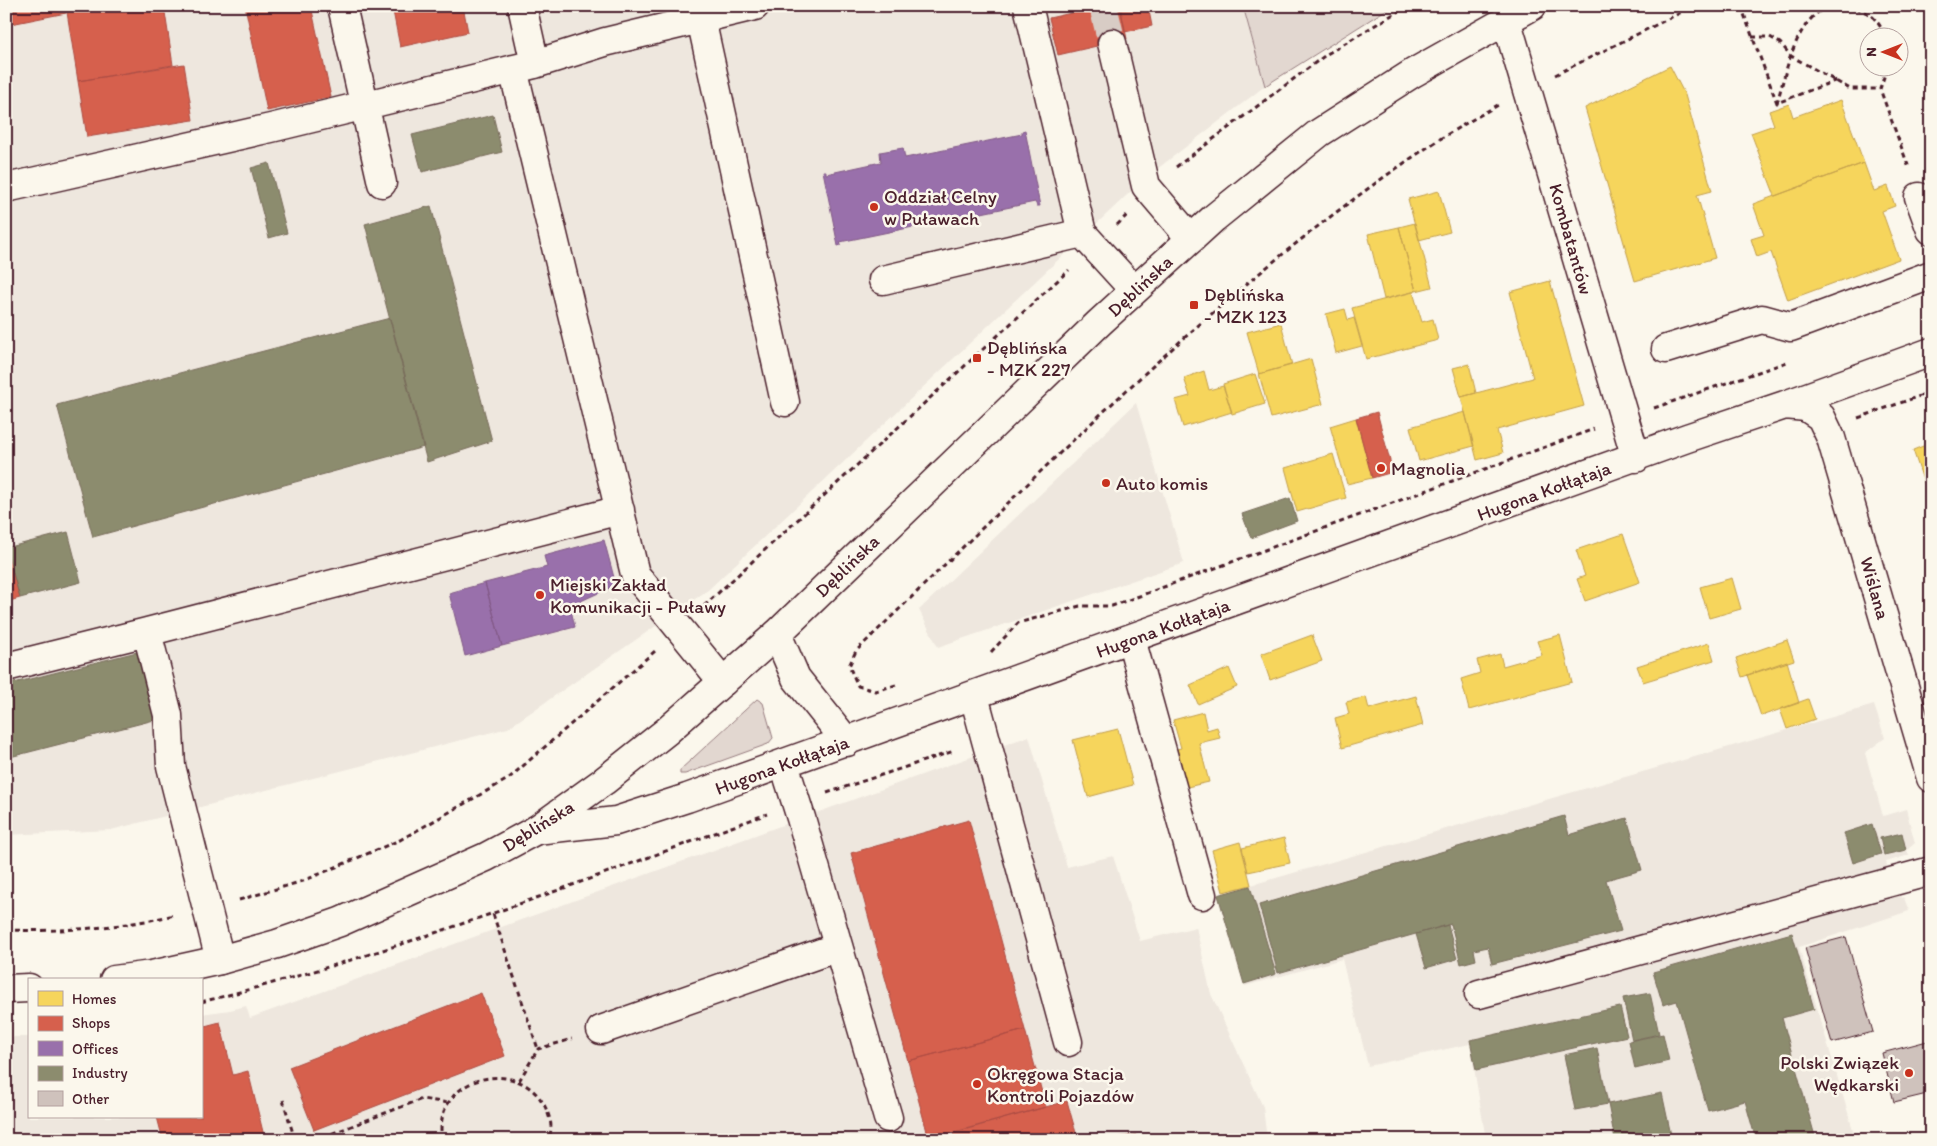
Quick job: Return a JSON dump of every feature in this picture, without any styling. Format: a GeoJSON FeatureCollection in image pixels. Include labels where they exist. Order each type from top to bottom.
{"type":"FeatureCollection","features":[{"type":"Feature","properties":{"kind":"street"},"geometry":{"type":"LineString","coordinates":[[342,6],[382,183]]}},
{"type":"Feature","properties":{"kind":"street"},"geometry":{"type":"LineString","coordinates":[[522,6],[524,67],[620,510],[636,574],[723,682]]}},
{"type":"Feature","properties":{"kind":"street"},"geometry":{"type":"LineString","coordinates":[[6,188],[364,106],[524,67],[605,42],[755,6]]}},
{"type":"Feature","properties":{"kind":"street"},"geometry":{"type":"LineString","coordinates":[[1028,6],[1088,240],[1134,290]]}},
{"type":"Feature","properties":{"kind":"street","name":"Dęblińska"},"geometry":{"type":"LineString","coordinates":[[129,978],[220,960],[277,944],[340,922],[486,858],[536,830],[604,781],[667,731],[777,634],[1134,290],[1191,239],[1319,133],[1413,73],[1515,12]]}},
{"type":"Feature","properties":{"kind":"street","name":"Kombatantów"},"geometry":{"type":"LineString","coordinates":[[1515,12],[1636,458]]}},
{"type":"Feature","properties":{"kind":"street"},"geometry":{"type":"LineString","coordinates":[[701,19],[785,402]]}},
{"type":"Feature","properties":{"kind":"street"},"geometry":{"type":"LineString","coordinates":[[1112,43],[1146,186],[1191,239]]}},
{"type":"Feature","properties":{"kind":"street"},"geometry":{"type":"LineString","coordinates":[[1919,196],[1931,230]]}},
{"type":"Feature","properties":{"kind":"street"},"geometry":{"type":"LineString","coordinates":[[882,280],[1088,240]]}},
{"type":"Feature","properties":{"kind":"street"},"geometry":{"type":"LineString","coordinates":[[1666,350],[1762,319],[1791,327],[1931,275]]}},
{"type":"Feature","properties":{"kind":"street","name":"Hugona Kołłątaja"},"geometry":{"type":"LineString","coordinates":[[536,830],[616,821],[784,764],[1687,438],[1796,406],[1931,352]]}},
{"type":"Feature","properties":{"kind":"street","name":"Wiślana"},"geometry":{"type":"LineString","coordinates":[[1796,406],[1821,417],[1831,438],[1931,778]]}},
{"type":"Feature","properties":{"kind":"street"},"geometry":{"type":"LineString","coordinates":[[6,666],[147,632],[620,510]]}},
{"type":"Feature","properties":{"kind":"street"},"geometry":{"type":"LineString","coordinates":[[147,632],[168,715],[171,766],[220,960]]}},
{"type":"Feature","properties":{"kind":"street"},"geometry":{"type":"LineString","coordinates":[[777,634],[796,678],[846,742]]}},
{"type":"Feature","properties":{"kind":"street"},"geometry":{"type":"LineString","coordinates":[[1131,639],[1202,895]]}},
{"type":"Feature","properties":{"kind":"street"},"geometry":{"type":"LineString","coordinates":[[974,696],[1068,1042]]}},
{"type":"Feature","properties":{"kind":"street"},"geometry":{"type":"LineString","coordinates":[[784,764],[888,1118]]}},
{"type":"Feature","properties":{"kind":"street"},"geometry":{"type":"LineString","coordinates":[[1479,994],[1931,871]]}},
{"type":"Feature","properties":{"kind":"street"},"geometry":{"type":"LineString","coordinates":[[601,1030],[838,947]]}},
{"type":"Feature","properties":{"kind":"street"},"geometry":{"type":"LineString","coordinates":[[6,988],[28,988]]}},
{"type":"Feature","properties":{"kind":"path"},"geometry":{"type":"LineString","coordinates":[[6,930],[39,931],[140,923],[244,899],[303,882],[400,840],[508,780],[680,628],[1088,240],[1150,192],[1180,162],[1327,54],[1407,6]]}},
{"type":"Feature","properties":{"kind":"path"},"geometry":{"type":"LineString","coordinates":[[1554,75],[1694,6]]}},
{"type":"Feature","properties":{"kind":"path"},"geometry":{"type":"LineString","coordinates":[[1741,6],[1777,103]]}},
{"type":"Feature","properties":{"kind":"path"},"geometry":{"type":"LineString","coordinates":[[1777,103],[1791,56],[1804,28],[1821,11],[1839,6]]}},
{"type":"Feature","properties":{"kind":"path"},"geometry":{"type":"LineString","coordinates":[[1847,6],[1866,11],[1881,28]]}},
{"type":"Feature","properties":{"kind":"path"},"geometry":{"type":"LineString","coordinates":[[1752,37],[1770,37],[1780,43],[1791,56],[1850,89],[1880,89]]}},
{"type":"Feature","properties":{"kind":"path"},"geometry":{"type":"LineString","coordinates":[[1884,78],[1880,89],[1919,196]]}},
{"type":"Feature","properties":{"kind":"path"},"geometry":{"type":"LineString","coordinates":[[1777,103],[1836,80]]}},
{"type":"Feature","properties":{"kind":"path"},"geometry":{"type":"LineString","coordinates":[[904,683],[875,691],[858,686],[849,666],[856,651],[1144,372],[1312,230],[1440,139],[1502,103]]}},
{"type":"Feature","properties":{"kind":"path"},"geometry":{"type":"LineString","coordinates":[[1850,421],[1931,392]]}},
{"type":"Feature","properties":{"kind":"path"},"geometry":{"type":"LineString","coordinates":[[984,654],[994,651],[1018,623],[1080,606],[1112,606],[1600,427]]}},
{"type":"Feature","properties":{"kind":"path"},"geometry":{"type":"LineString","coordinates":[[493,914],[538,1049]]}},
{"type":"Feature","properties":{"kind":"path"},"geometry":{"type":"LineString","coordinates":[[518,1080],[538,1049],[601,1030]]}},
{"type":"Feature","properties":{"kind":"path"},"geometry":{"type":"LineString","coordinates":[[442,1140],[440,1128],[448,1103],[467,1084],[492,1076],[518,1080],[540,1097],[551,1121],[550,1140]]}},
{"type":"Feature","properties":{"kind":"path"},"geometry":{"type":"LineString","coordinates":[[315,1140],[422,1099],[448,1103]]}},
{"type":"Feature","properties":{"kind":"path"},"geometry":{"type":"LineString","coordinates":[[284,1100],[295,1140]]}},
{"type":"Feature","properties":{"kind":"shaded area"},"geometry":{"type":"Polygon","coordinates":[[[6,6],[1243,6],[1265,86],[1144,179],[708,590],[508,728],[111,830],[6,835],[6,6]]]}},
{"type":"Feature","properties":{"kind":"shaded area"},"geometry":{"type":"Polygon","coordinates":[[[1243,6],[1392,6],[1265,86],[1243,6]]]}},
{"type":"Feature","properties":{"kind":"shaded area","name":"Auto komis"},"geometry":{"type":"Polygon","coordinates":[[[1136,403],[1184,563],[938,647],[919,610],[1136,403]]]}},
{"type":"Feature","properties":{"kind":"shaded area"},"geometry":{"type":"Polygon","coordinates":[[[757,699],[763,703],[773,738],[768,744],[685,774],[680,774],[680,770],[757,699]]]}},
{"type":"Feature","properties":{"kind":"shaded area"},"geometry":{"type":"Polygon","coordinates":[[[1874,705],[1885,738],[1865,753],[1883,816],[1906,809],[1915,843],[1907,850],[1909,855],[1886,862],[1896,895],[1904,898],[1909,911],[1799,947],[1856,1140],[1486,1140],[1470,1044],[1368,1066],[1342,959],[1245,986],[1217,895],[1874,705]]]}},
{"type":"Feature","properties":{"kind":"shaded area"},"geometry":{"type":"Polygon","coordinates":[[[1029,736],[1067,867],[1113,856],[1140,941],[1196,927],[1211,994],[1263,1107],[1267,1140],[6,1140],[6,1037],[28,1037],[28,1118],[202,1118],[202,1014],[246,1006],[250,1018],[1029,736]]]}},
{"type":"Feature","properties":{"kind":"building: Homes"},"geometry":{"type":"Polygon","coordinates":[[[1670,66],[1685,95],[1712,191],[1697,195],[1715,258],[1635,281],[1585,108],[1670,66]]]}},
{"type":"Feature","properties":{"kind":"building: Homes"},"geometry":{"type":"Polygon","coordinates":[[[1841,100],[1864,163],[1775,196],[1751,133],[1774,125],[1769,111],[1789,104],[1793,117],[1841,100]]]}},
{"type":"Feature","properties":{"kind":"building: Homes"},"geometry":{"type":"Polygon","coordinates":[[[1864,163],[1874,191],[1888,186],[1895,206],[1882,211],[1899,259],[1788,300],[1771,252],[1757,257],[1751,239],[1764,235],[1753,204],[1864,163]]]}},
{"type":"Feature","properties":{"kind":"building: Homes"},"geometry":{"type":"Polygon","coordinates":[[[1439,191],[1450,232],[1419,240],[1408,199],[1439,191]]]}},
{"type":"Feature","properties":{"kind":"building: Homes"},"geometry":{"type":"Polygon","coordinates":[[[1415,223],[1432,287],[1416,291],[1399,227],[1415,223]]]}},
{"type":"Feature","properties":{"kind":"building: Homes"},"geometry":{"type":"Polygon","coordinates":[[[1399,227],[1416,291],[1384,299],[1368,234],[1399,227]]]}},
{"type":"Feature","properties":{"kind":"building: Homes"},"geometry":{"type":"Polygon","coordinates":[[[1550,281],[1584,406],[1497,430],[1503,453],[1477,460],[1461,397],[1533,378],[1510,292],[1550,281]]]}},
{"type":"Feature","properties":{"kind":"building: Homes"},"geometry":{"type":"Polygon","coordinates":[[[1413,292],[1422,322],[1433,319],[1438,340],[1366,359],[1352,308],[1413,292]]]}},
{"type":"Feature","properties":{"kind":"building: Homes"},"geometry":{"type":"Polygon","coordinates":[[[1345,309],[1348,320],[1354,318],[1362,346],[1336,353],[1326,314],[1345,309]]]}},
{"type":"Feature","properties":{"kind":"building: Homes"},"geometry":{"type":"Polygon","coordinates":[[[1281,323],[1292,365],[1259,374],[1247,332],[1281,323]]]}},
{"type":"Feature","properties":{"kind":"building: Homes"},"geometry":{"type":"Polygon","coordinates":[[[1311,359],[1323,404],[1271,418],[1259,374],[1311,359]]]}},
{"type":"Feature","properties":{"kind":"building: Homes"},"geometry":{"type":"Polygon","coordinates":[[[1469,364],[1476,393],[1461,397],[1453,368],[1469,364]]]}},
{"type":"Feature","properties":{"kind":"building: Homes"},"geometry":{"type":"Polygon","coordinates":[[[1204,371],[1209,390],[1223,386],[1232,412],[1183,427],[1175,400],[1190,396],[1184,378],[1204,371]]]}},
{"type":"Feature","properties":{"kind":"building: Homes"},"geometry":{"type":"Polygon","coordinates":[[[1255,374],[1265,404],[1232,414],[1223,384],[1255,374]]]}},
{"type":"Feature","properties":{"kind":"building: Homes"},"geometry":{"type":"Polygon","coordinates":[[[1465,412],[1474,446],[1419,461],[1410,427],[1465,412]]]}},
{"type":"Feature","properties":{"kind":"building: Homes"},"geometry":{"type":"Polygon","coordinates":[[[1356,418],[1372,478],[1347,484],[1330,426],[1356,418]]]}},
{"type":"Feature","properties":{"kind":"building: Homes"},"geometry":{"type":"Polygon","coordinates":[[[1931,443],[1931,494],[1928,495],[1913,450],[1931,443]]]}},
{"type":"Feature","properties":{"kind":"building: Homes"},"geometry":{"type":"Polygon","coordinates":[[[1333,454],[1346,498],[1297,512],[1285,468],[1333,454]]]}},
{"type":"Feature","properties":{"kind":"building: Homes"},"geometry":{"type":"Polygon","coordinates":[[[1623,534],[1640,582],[1585,601],[1577,579],[1585,576],[1576,550],[1623,534]]]}},
{"type":"Feature","properties":{"kind":"building: Homes"},"geometry":{"type":"Polygon","coordinates":[[[1732,578],[1741,609],[1709,618],[1700,587],[1732,578]]]}},
{"type":"Feature","properties":{"kind":"building: Homes"},"geometry":{"type":"Polygon","coordinates":[[[1312,635],[1322,661],[1270,680],[1261,654],[1312,635]]]}},
{"type":"Feature","properties":{"kind":"building: Homes"},"geometry":{"type":"Polygon","coordinates":[[[1560,635],[1572,682],[1469,710],[1461,679],[1480,673],[1477,660],[1500,654],[1503,666],[1542,655],[1537,641],[1560,635]]]}},
{"type":"Feature","properties":{"kind":"building: Homes"},"geometry":{"type":"Polygon","coordinates":[[[1787,640],[1794,660],[1742,677],[1736,658],[1787,640]]]}},
{"type":"Feature","properties":{"kind":"building: Homes"},"geometry":{"type":"Polygon","coordinates":[[[1709,643],[1714,660],[1643,682],[1637,666],[1709,643]]]}},
{"type":"Feature","properties":{"kind":"building: Homes"},"geometry":{"type":"Polygon","coordinates":[[[1787,661],[1799,703],[1761,716],[1747,675],[1787,661]]]}},
{"type":"Feature","properties":{"kind":"building: Homes"},"geometry":{"type":"Polygon","coordinates":[[[1229,668],[1237,687],[1198,704],[1190,685],[1229,668]]]}},
{"type":"Feature","properties":{"kind":"building: Homes"},"geometry":{"type":"Polygon","coordinates":[[[1416,696],[1423,725],[1342,748],[1335,718],[1349,714],[1346,702],[1366,697],[1369,709],[1416,696]]]}},
{"type":"Feature","properties":{"kind":"building: Homes"},"geometry":{"type":"Polygon","coordinates":[[[1808,699],[1815,719],[1787,729],[1780,709],[1808,699]]]}},
{"type":"Feature","properties":{"kind":"building: Homes"},"geometry":{"type":"Polygon","coordinates":[[[1203,712],[1207,730],[1217,727],[1220,738],[1199,743],[1209,782],[1187,787],[1177,749],[1181,748],[1173,720],[1203,712]]]}},
{"type":"Feature","properties":{"kind":"building: Homes"},"geometry":{"type":"Polygon","coordinates":[[[1118,729],[1133,785],[1088,797],[1073,740],[1118,729]]]}},
{"type":"Feature","properties":{"kind":"building: Homes"},"geometry":{"type":"Polygon","coordinates":[[[1284,838],[1290,863],[1248,872],[1242,848],[1284,838]]]}},
{"type":"Feature","properties":{"kind":"building: Homes"},"geometry":{"type":"Polygon","coordinates":[[[1240,842],[1251,885],[1223,892],[1212,850],[1240,842]]]}},
{"type":"Feature","properties":{"kind":"building: Shops"},"geometry":{"type":"Polygon","coordinates":[[[6,6],[64,6],[66,13],[6,25],[6,6]]]}},
{"type":"Feature","properties":{"kind":"building: Shops"},"geometry":{"type":"Polygon","coordinates":[[[66,6],[164,6],[173,65],[78,81],[66,6]]]}},
{"type":"Feature","properties":{"kind":"building: Shops"},"geometry":{"type":"Polygon","coordinates":[[[245,6],[311,6],[331,97],[267,111],[245,6]]]}},
{"type":"Feature","properties":{"kind":"building: Shops"},"geometry":{"type":"Polygon","coordinates":[[[392,6],[463,6],[468,32],[400,47],[392,6]]]}},
{"type":"Feature","properties":{"kind":"building: Shops"},"geometry":{"type":"Polygon","coordinates":[[[1103,6],[1120,6],[1127,39],[1058,55],[1049,18],[1103,6]]]}},
{"type":"Feature","properties":{"kind":"building: Shops"},"geometry":{"type":"Polygon","coordinates":[[[1120,6],[1148,6],[1152,26],[1125,32],[1120,6]]]}},
{"type":"Feature","properties":{"kind":"building: Shops"},"geometry":{"type":"Polygon","coordinates":[[[184,64],[193,120],[87,137],[78,81],[184,64]]]}},
{"type":"Feature","properties":{"kind":"building: Shops"},"geometry":{"type":"Polygon","coordinates":[[[1377,412],[1393,472],[1372,478],[1356,418],[1377,412]]]}},
{"type":"Feature","properties":{"kind":"building: Shops"},"geometry":{"type":"Polygon","coordinates":[[[6,547],[20,598],[6,602],[6,547]]]}},
{"type":"Feature","properties":{"kind":"building: Shops"},"geometry":{"type":"Polygon","coordinates":[[[969,820],[1025,1030],[908,1061],[851,853],[969,820]]]}},
{"type":"Feature","properties":{"kind":"building: Shops"},"geometry":{"type":"Polygon","coordinates":[[[481,993],[505,1056],[314,1130],[289,1067],[481,993]]]}},
{"type":"Feature","properties":{"kind":"building: Shops"},"geometry":{"type":"Polygon","coordinates":[[[220,1022],[233,1075],[248,1071],[265,1140],[163,1140],[157,1118],[202,1118],[202,1027],[220,1022]]]}},
{"type":"Feature","properties":{"kind":"building: Shops","name":"Okręgowa Stacja Kontroli Pojazdów"},"geometry":{"type":"Polygon","coordinates":[[[1025,1030],[1046,1107],[929,1139],[908,1061],[1025,1030]]]}},
{"type":"Feature","properties":{"kind":"building: Shops"},"geometry":{"type":"Polygon","coordinates":[[[1067,1101],[1078,1140],[955,1140],[953,1133],[1067,1101]]]}},
{"type":"Feature","properties":{"kind":"building: Shops"},"geometry":{"type":"Polygon","coordinates":[[[1136,1135],[1137,1140],[1102,1140],[1136,1135]]]}},
{"type":"Feature","properties":{"kind":"building: Offices"},"geometry":{"type":"Polygon","coordinates":[[[1025,130],[1040,206],[1037,206],[1035,202],[840,242],[841,245],[838,246],[823,171],[826,171],[826,174],[881,162],[880,152],[903,148],[905,158],[1022,134],[1022,131],[1025,130]]]}},
{"type":"Feature","properties":{"kind":"building: Offices","name":"Miejski Zakład Komunikacji - Puławy"},"geometry":{"type":"Polygon","coordinates":[[[604,540],[616,585],[570,606],[575,627],[502,646],[485,583],[547,567],[544,556],[604,540]]]}},
{"type":"Feature","properties":{"kind":"building: Offices"},"geometry":{"type":"Polygon","coordinates":[[[485,583],[502,646],[465,656],[449,593],[485,583]]]}},
{"type":"Feature","properties":{"kind":"building: Industry"},"geometry":{"type":"Polygon","coordinates":[[[493,115],[502,152],[422,172],[412,135],[493,115]]]}},
{"type":"Feature","properties":{"kind":"building: Industry"},"geometry":{"type":"Polygon","coordinates":[[[269,163],[287,233],[269,238],[251,168],[269,163]]]}},
{"type":"Feature","properties":{"kind":"building: Industry"},"geometry":{"type":"Polygon","coordinates":[[[431,206],[492,441],[427,462],[365,224],[431,206]]]}},
{"type":"Feature","properties":{"kind":"building: Industry"},"geometry":{"type":"Polygon","coordinates":[[[390,318],[424,447],[93,537],[57,405],[390,318]]]}},
{"type":"Feature","properties":{"kind":"building: Industry"},"geometry":{"type":"Polygon","coordinates":[[[1290,498],[1297,521],[1251,538],[1242,514],[1290,498]]]}},
{"type":"Feature","properties":{"kind":"building: Industry"},"geometry":{"type":"Polygon","coordinates":[[[68,532],[81,582],[20,598],[6,548],[68,532]]]}},
{"type":"Feature","properties":{"kind":"building: Industry"},"geometry":{"type":"Polygon","coordinates":[[[141,651],[158,719],[6,758],[6,685],[141,651]]]}},
{"type":"Feature","properties":{"kind":"building: Industry"},"geometry":{"type":"Polygon","coordinates":[[[1564,816],[1569,835],[1627,818],[1642,870],[1606,880],[1621,931],[1492,964],[1488,947],[1474,950],[1476,960],[1461,964],[1451,924],[1278,973],[1259,905],[1564,816]]]}},
{"type":"Feature","properties":{"kind":"building: Industry"},"geometry":{"type":"Polygon","coordinates":[[[1872,824],[1881,854],[1853,863],[1844,833],[1872,824]]]}},
{"type":"Feature","properties":{"kind":"building: Industry"},"geometry":{"type":"Polygon","coordinates":[[[1902,833],[1906,850],[1884,855],[1880,838],[1902,833]]]}},
{"type":"Feature","properties":{"kind":"building: Industry"},"geometry":{"type":"Polygon","coordinates":[[[1250,886],[1276,974],[1244,984],[1218,895],[1250,886]]]}},
{"type":"Feature","properties":{"kind":"building: Industry"},"geometry":{"type":"Polygon","coordinates":[[[1448,925],[1457,959],[1426,968],[1416,934],[1448,925]]]}},
{"type":"Feature","properties":{"kind":"building: Industry"},"geometry":{"type":"Polygon","coordinates":[[[1792,933],[1814,1009],[1782,1018],[1816,1140],[1756,1140],[1745,1101],[1708,1111],[1677,1001],[1663,1005],[1653,972],[1792,933]]]}},
{"type":"Feature","properties":{"kind":"building: Industry"},"geometry":{"type":"Polygon","coordinates":[[[1650,993],[1659,1034],[1632,1040],[1623,998],[1650,993]]]}},
{"type":"Feature","properties":{"kind":"building: Industry"},"geometry":{"type":"Polygon","coordinates":[[[1620,1007],[1627,1036],[1476,1070],[1470,1040],[1620,1007]]]}},
{"type":"Feature","properties":{"kind":"building: Industry"},"geometry":{"type":"Polygon","coordinates":[[[1663,1034],[1669,1061],[1635,1069],[1629,1041],[1663,1034]]]}},
{"type":"Feature","properties":{"kind":"building: Industry"},"geometry":{"type":"Polygon","coordinates":[[[1597,1048],[1608,1104],[1575,1110],[1564,1055],[1597,1048]]]}},
{"type":"Feature","properties":{"kind":"building: Industry"},"geometry":{"type":"Polygon","coordinates":[[[1662,1093],[1672,1140],[1615,1140],[1608,1104],[1662,1093]]]}},
{"type":"Feature","properties":{"kind":"building: Other"},"geometry":{"type":"Polygon","coordinates":[[[1846,937],[1873,1032],[1832,1043],[1805,948],[1846,937]]]}},
{"type":"Feature","properties":{"kind":"building: Other","name":"Polski Związek Wędkarski"},"geometry":{"type":"Polygon","coordinates":[[[1931,1040],[1931,1093],[1894,1102],[1882,1053],[1931,1040]]]}},
{"type":"Feature","properties":{"kind":"tunnel"},"geometry":{"type":"LineString","coordinates":[[1103,6],[1112,43]]}},
{"type":"Feature","properties":{"kind":"place","name":"Oddział Celny w Puławach"},"geometry":{"type":"Point","coordinates":[874,207]}},
{"type":"Feature","properties":{"kind":"place","name":"Dęblińska - MZK 123"},"geometry":{"type":"Point","coordinates":[1194,305]}},
{"type":"Feature","properties":{"kind":"place","name":"Dęblińska - MZK 227"},"geometry":{"type":"Point","coordinates":[977,358]}},
{"type":"Feature","properties":{"kind":"place","name":"Magnolia"},"geometry":{"type":"Point","coordinates":[1381,468]}},
{"type":"Feature","properties":{"kind":"place","name":"Auto komis"},"geometry":{"type":"Point","coordinates":[1106,483]}},
{"type":"Feature","properties":{"kind":"place","name":"Miejski Zakład Komunikacji - Puławy"},"geometry":{"type":"Point","coordinates":[540,595]}},
{"type":"Feature","properties":{"kind":"place","name":"Polski Związek Wędkarski"},"geometry":{"type":"Point","coordinates":[1909,1073]}},
{"type":"Feature","properties":{"kind":"place","name":"Okręgowa Stacja Kontroli Pojazdów"},"geometry":{"type":"Point","coordinates":[977,1084]}}]}
